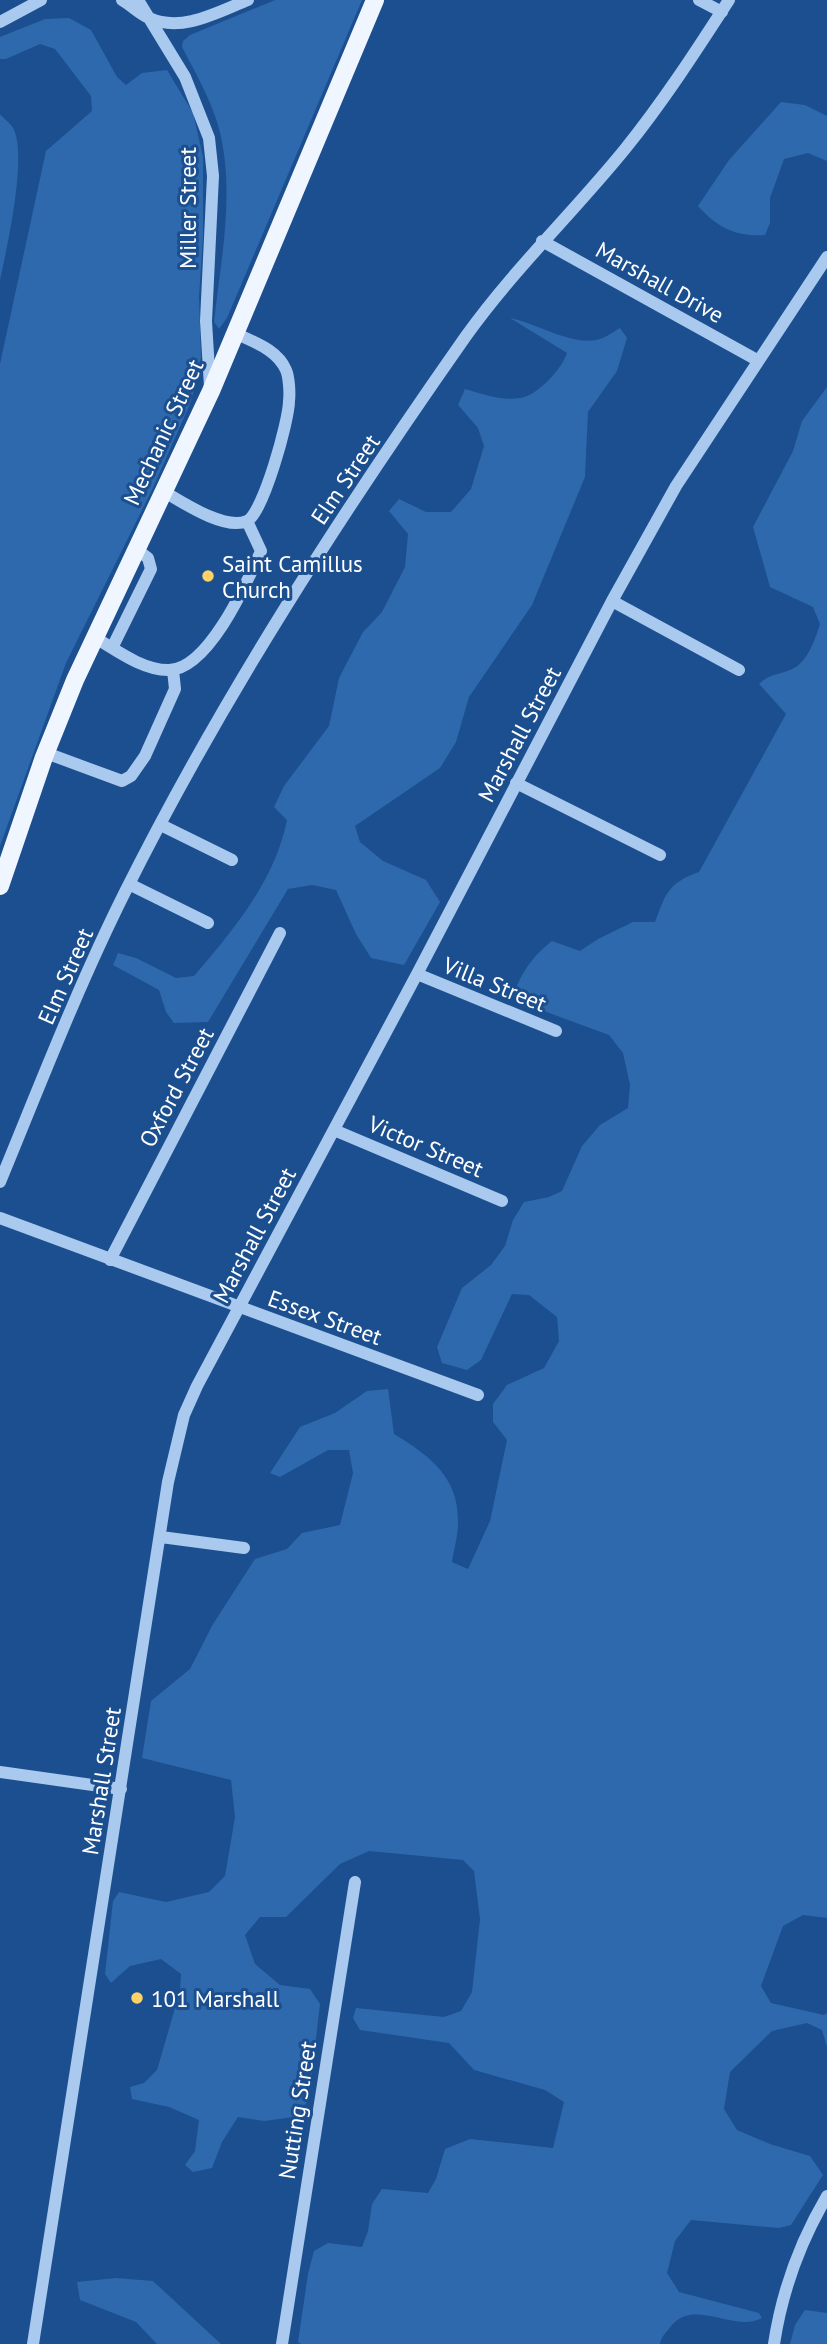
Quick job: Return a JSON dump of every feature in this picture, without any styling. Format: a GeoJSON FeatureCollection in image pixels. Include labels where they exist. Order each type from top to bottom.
{"type":"FeatureCollection","features":[{"type":"Feature","properties":{"kind":"main road","name":"Mechanic Street"},"geometry":{"type":"LineString","coordinates":[[0,886],[46,753],[75,680],[211,391],[375,0]]}},
{"type":"Feature","properties":{"kind":"street"},"geometry":{"type":"LineString","coordinates":[[0,22],[41,0]]}},
{"type":"Feature","properties":{"kind":"street"},"geometry":{"type":"LineString","coordinates":[[122,0],[149,19],[172,23],[202,19],[248,0]]}},
{"type":"Feature","properties":{"kind":"street","name":"Miller Street"},"geometry":{"type":"LineString","coordinates":[[138,0],[185,77],[209,138],[213,176],[206,321],[211,391]]}},
{"type":"Feature","properties":{"kind":"street"},"geometry":{"type":"LineString","coordinates":[[699,0],[722,12]]}},
{"type":"Feature","properties":{"kind":"street","name":"Elm Street"},"geometry":{"type":"LineString","coordinates":[[0,1182],[100,945],[130,884],[230,699],[281,614],[467,335],[542,241],[623,152],[675,85],[729,0]]}},
{"type":"Feature","properties":{"kind":"street","name":"Marshall Drive"},"geometry":{"type":"LineString","coordinates":[[542,241],[757,360]]}},
{"type":"Feature","properties":{"kind":"street","name":"Marshall Street"},"geometry":{"type":"LineString","coordinates":[[33,2344],[168,1482],[184,1415],[238,1307],[418,974],[612,601],[676,486],[827,257]]}},
{"type":"Feature","properties":{"kind":"street"},"geometry":{"type":"LineString","coordinates":[[163,491],[198,511],[230,523],[247,521],[264,496],[289,403],[287,371],[275,354],[235,333]]}},
{"type":"Feature","properties":{"kind":"street"},"geometry":{"type":"LineString","coordinates":[[94,637],[145,666],[180,669],[198,655],[234,609],[261,551],[247,521]]}},
{"type":"Feature","properties":{"kind":"street"},"geometry":{"type":"LineString","coordinates":[[113,648],[151,569],[148,558],[136,549]]}},
{"type":"Feature","properties":{"kind":"street"},"geometry":{"type":"LineString","coordinates":[[612,601],[738,670]]}},
{"type":"Feature","properties":{"kind":"street"},"geometry":{"type":"LineString","coordinates":[[46,753],[122,780],[131,776],[145,756],[175,690],[173,670]]}},
{"type":"Feature","properties":{"kind":"street"},"geometry":{"type":"LineString","coordinates":[[516,783],[660,855]]}},
{"type":"Feature","properties":{"kind":"street"},"geometry":{"type":"LineString","coordinates":[[161,825],[232,860]]}},
{"type":"Feature","properties":{"kind":"street"},"geometry":{"type":"LineString","coordinates":[[130,884],[208,923]]}},
{"type":"Feature","properties":{"kind":"street","name":"Oxford Street"},"geometry":{"type":"LineString","coordinates":[[110,1260],[280,933]]}},
{"type":"Feature","properties":{"kind":"street","name":"Villa Street"},"geometry":{"type":"LineString","coordinates":[[418,974],[556,1031]]}},
{"type":"Feature","properties":{"kind":"street","name":"Victor Street"},"geometry":{"type":"LineString","coordinates":[[334,1130],[502,1201]]}},
{"type":"Feature","properties":{"kind":"street","name":"Essex Street"},"geometry":{"type":"LineString","coordinates":[[4,1223],[478,1395]]}},
{"type":"Feature","properties":{"kind":"street"},"geometry":{"type":"LineString","coordinates":[[161,1537],[244,1548]]}},
{"type":"Feature","properties":{"kind":"street"},"geometry":{"type":"LineString","coordinates":[[0,1772],[121,1789]]}},
{"type":"Feature","properties":{"kind":"street","name":"Nutting Street"},"geometry":{"type":"LineString","coordinates":[[282,2344],[355,1882]]}},
{"type":"Feature","properties":{"kind":"street"},"geometry":{"type":"LineString","coordinates":[[774,2344],[797,2255],[827,2196]]}},
{"type":"Feature","properties":{"kind":"shaded area"},"geometry":{"type":"Polygon","coordinates":[[[275,0],[362,0],[227,318],[219,329],[214,322],[225,224],[226,174],[223,149],[215,115],[182,47],[183,41],[190,35],[275,0]]]}},
{"type":"Feature","properties":{"kind":"shaded area"},"geometry":{"type":"Polygon","coordinates":[[[69,18],[91,30],[117,77],[126,85],[142,73],[167,70],[193,113],[203,157],[203,237],[199,297],[201,357],[190,404],[152,490],[66,663],[0,846],[0,364],[46,151],[92,111],[91,96],[55,49],[40,44],[6,59],[0,59],[0,37],[45,19],[69,18]]]}},
{"type":"Feature","properties":{"kind":"shaded area"},"geometry":{"type":"Polygon","coordinates":[[[781,102],[805,105],[827,116],[827,161],[808,153],[784,159],[770,198],[770,223],[765,235],[728,230],[698,206],[729,160],[781,102]]]}},
{"type":"Feature","properties":{"kind":"shaded area"},"geometry":{"type":"Polygon","coordinates":[[[0,114],[14,130],[18,161],[14,204],[0,280],[0,114]]]}},
{"type":"Feature","properties":{"kind":"shaded area"},"geometry":{"type":"Polygon","coordinates":[[[510,318],[564,337],[586,341],[605,337],[620,328],[627,338],[617,371],[588,412],[585,477],[532,605],[469,697],[456,742],[440,768],[355,826],[360,842],[383,861],[426,880],[440,902],[404,965],[371,958],[356,934],[336,890],[312,885],[288,889],[208,1022],[174,1023],[166,1012],[159,990],[113,965],[118,953],[136,958],[176,978],[194,976],[251,904],[273,864],[287,820],[274,807],[284,786],[329,726],[339,678],[363,632],[382,612],[405,567],[408,534],[389,511],[399,499],[426,512],[451,512],[471,489],[484,446],[478,428],[458,405],[465,389],[499,398],[527,396],[548,381],[567,353],[510,318]]]}},
{"type":"Feature","properties":{"kind":"shaded area"},"geometry":{"type":"Polygon","coordinates":[[[827,387],[827,1918],[803,1915],[783,1926],[761,1986],[771,2003],[824,2015],[827,2013],[827,2047],[822,2030],[807,2023],[772,2031],[730,2072],[724,2109],[737,2130],[770,2144],[810,2156],[823,2175],[791,2225],[779,2228],[691,2220],[675,2241],[667,2273],[679,2292],[759,2313],[762,2318],[751,2322],[692,2315],[681,2318],[672,2325],[660,2344],[301,2344],[298,2342],[314,2251],[328,2243],[362,2247],[368,2231],[372,2204],[382,2189],[428,2193],[436,2179],[445,2149],[470,2139],[553,2148],[564,2102],[545,2090],[474,2070],[449,2043],[360,2030],[353,2018],[356,2008],[444,2017],[461,2011],[472,1992],[480,1919],[474,1871],[463,1860],[369,1851],[340,1864],[286,1917],[260,1917],[245,1935],[255,1964],[280,1985],[310,1989],[320,2004],[309,2100],[294,2117],[264,2121],[238,2117],[222,2142],[212,2168],[193,2172],[185,2165],[195,2151],[199,2120],[169,2107],[132,2099],[130,2087],[144,2083],[157,2070],[180,1991],[181,1974],[161,1959],[130,1966],[111,1983],[105,1974],[113,1901],[119,1892],[166,1902],[209,1892],[225,1876],[235,1817],[231,1780],[142,1758],[151,1701],[190,1669],[213,1624],[255,1559],[287,1549],[302,1533],[340,1525],[353,1473],[349,1450],[328,1450],[280,1477],[270,1473],[300,1427],[335,1413],[367,1391],[388,1389],[394,1434],[430,1460],[448,1480],[457,1507],[458,1523],[452,1562],[468,1569],[490,1521],[507,1440],[493,1422],[493,1404],[507,1385],[544,1368],[559,1341],[557,1317],[529,1295],[512,1294],[481,1360],[467,1370],[442,1363],[437,1347],[462,1288],[491,1265],[505,1246],[513,1220],[524,1202],[549,1197],[562,1191],[582,1146],[600,1125],[628,1108],[630,1085],[623,1053],[609,1035],[530,1006],[514,993],[529,964],[552,941],[580,951],[633,922],[655,922],[674,885],[699,872],[786,714],[759,684],[766,678],[790,670],[801,663],[810,651],[820,624],[813,607],[770,587],[753,527],[793,451],[802,421],[827,387]]]}},
{"type":"Feature","properties":{"kind":"shaded area"},"geometry":{"type":"Polygon","coordinates":[[[116,2278],[153,2281],[221,2344],[157,2344],[136,2322],[80,2300],[77,2282],[116,2278]]]}},
{"type":"Feature","properties":{"kind":"shaded area"},"geometry":{"type":"Polygon","coordinates":[[[805,2310],[827,2313],[827,2344],[790,2344],[795,2325],[805,2310]]]}},
{"type":"Feature","properties":{"kind":"place","name":"Saint Camillus Church"},"geometry":{"type":"Point","coordinates":[208,576]}},
{"type":"Feature","properties":{"kind":"place","name":"101 Marshall"},"geometry":{"type":"Point","coordinates":[137,1998]}}]}
